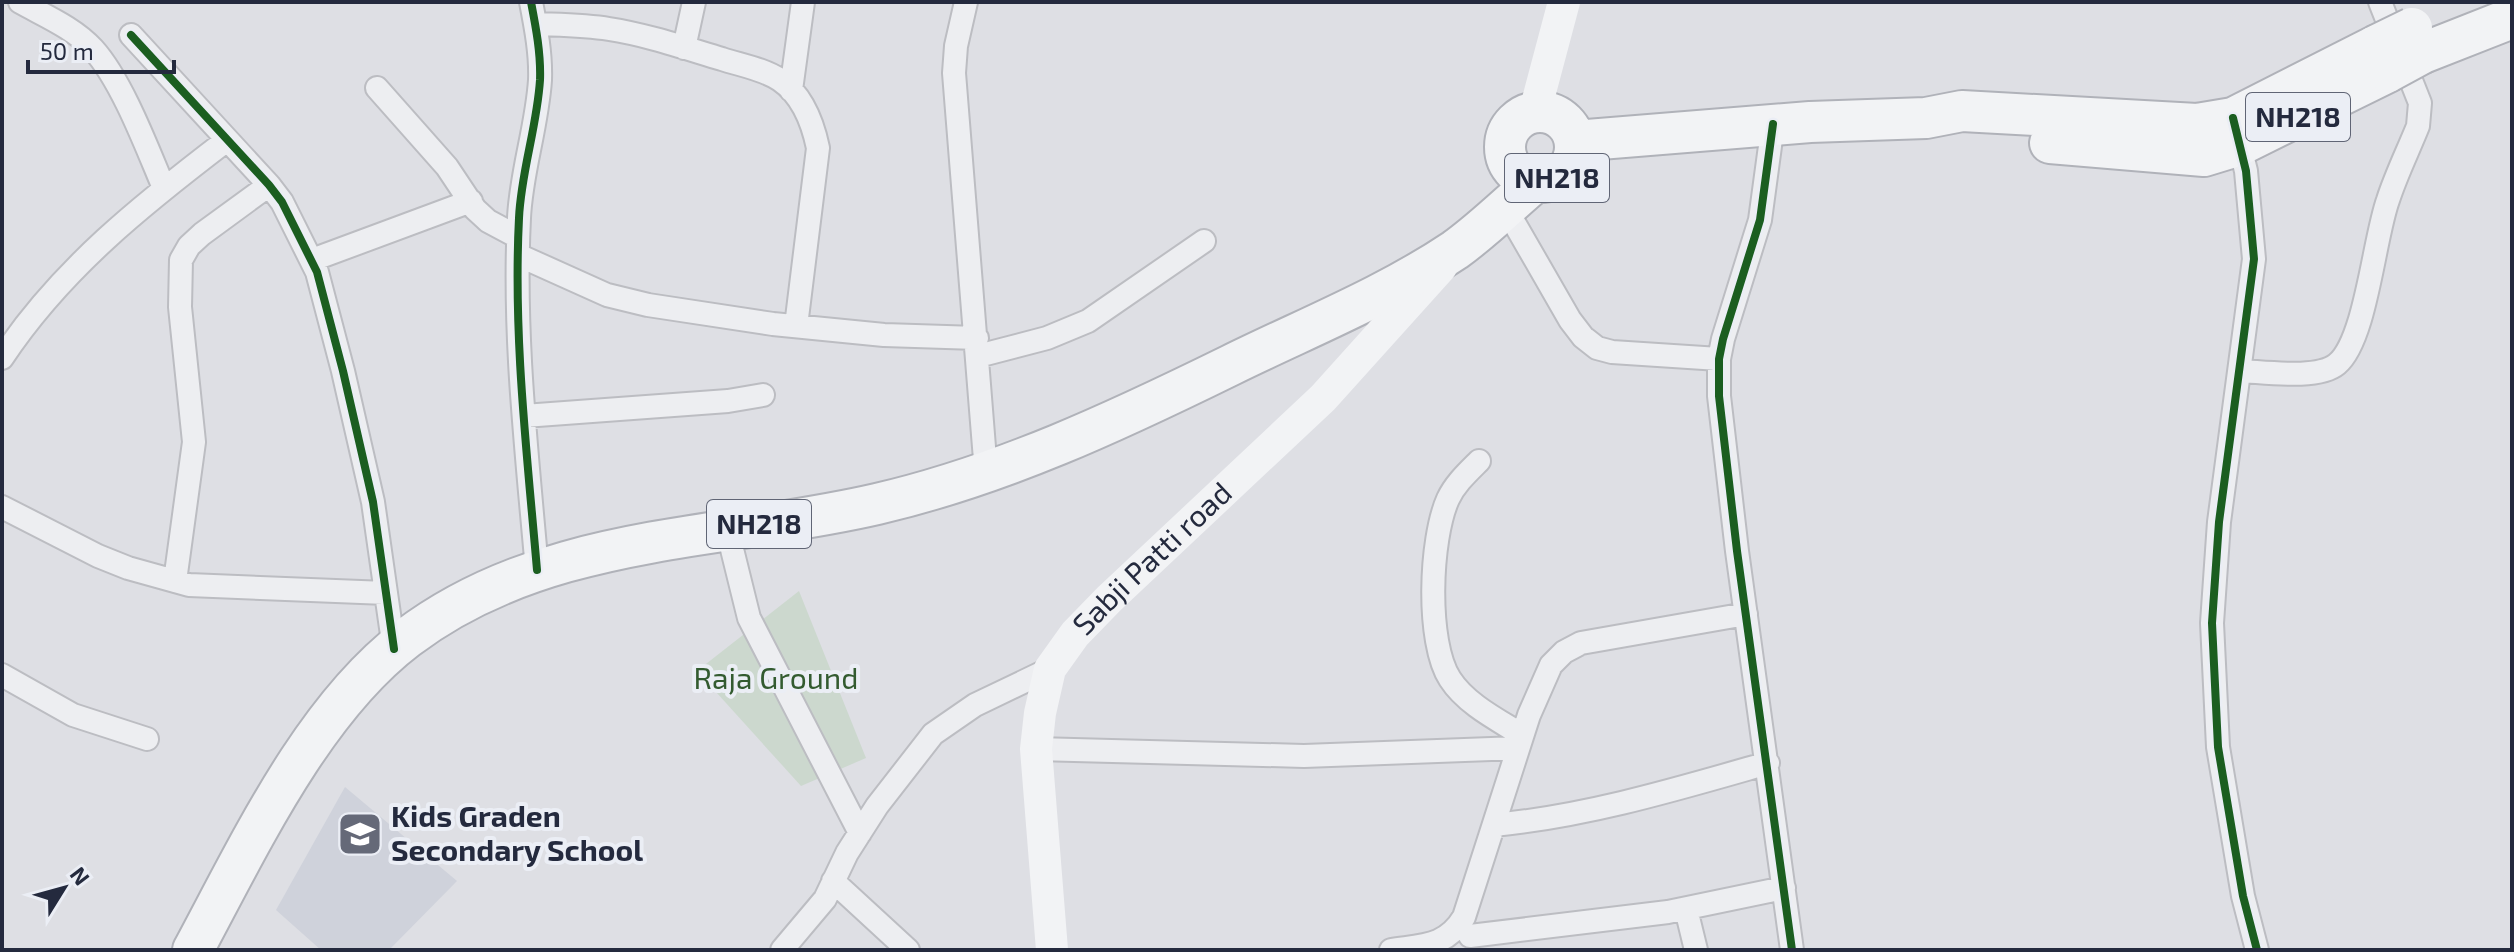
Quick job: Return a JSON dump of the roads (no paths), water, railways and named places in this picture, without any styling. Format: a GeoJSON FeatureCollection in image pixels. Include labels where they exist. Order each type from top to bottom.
{"type":"FeatureCollection","features":[{"type":"Feature","properties":{"kind":"highway","name":"NH218"},"geometry":{"type":"LineString","coordinates":[[1575,141],[1773,124],[1926,118],[1962,111],[2136,137],[2219,136],[2381,59],[2481,2]]}},
{"type":"Feature","properties":{"kind":"highway","name":"NH218"},"geometry":{"type":"LineString","coordinates":[[2417,40],[2512,18]]}},
{"type":"Feature","properties":{"kind":"highway","name":"NH218"},"geometry":{"type":"LineString","coordinates":[[1535,111],[1549,112],[1561,118],[1570,128],[1575,141],[1572,162],[1565,172],[1557,178],[1535,182],[1523,178],[1513,169],[1504,146],[1513,123],[1535,111]]}},
{"type":"Feature","properties":{"kind":"highway","name":"NH218"},"geometry":{"type":"LineString","coordinates":[[193,950],[267,814],[315,739],[355,685],[394,649],[465,599],[537,570],[606,552],[877,504],[986,472],[1084,434],[1367,300],[1457,248],[1535,182]]}},
{"type":"Feature","properties":{"kind":"main road"},"geometry":{"type":"LineString","coordinates":[[1535,111],[1564,2]]}},
{"type":"Feature","properties":{"kind":"main road","name":"Sabji Patti road"},"geometry":{"type":"LineString","coordinates":[[1052,950],[1036,749],[1050,669],[1075,634],[1109,599],[1323,398],[1457,248]]}},
{"type":"Feature","properties":{"kind":"street"},"geometry":{"type":"LineString","coordinates":[[20,2],[73,31],[93,48],[135,121],[164,188]]}},
{"type":"Feature","properties":{"kind":"street"},"geometry":{"type":"LineString","coordinates":[[684,48],[694,2]]}},
{"type":"Feature","properties":{"kind":"street"},"geometry":{"type":"LineString","coordinates":[[791,90],[803,2]]}},
{"type":"Feature","properties":{"kind":"street"},"geometry":{"type":"LineString","coordinates":[[966,2],[956,46],[954,73],[986,472]]}},
{"type":"Feature","properties":{"kind":"street"},"geometry":{"type":"LineString","coordinates":[[2240,371],[2313,373],[2327,370],[2338,364],[2353,337],[2387,202],[2421,114],[2416,91],[2380,2]]}},
{"type":"Feature","properties":{"kind":"street"},"geometry":{"type":"LineString","coordinates":[[537,570],[517,303],[519,215],[540,81],[533,13],[684,48],[778,79],[791,90],[815,133],[818,148],[796,326]]}},
{"type":"Feature","properties":{"kind":"street"},"geometry":{"type":"LineString","coordinates":[[131,35],[269,185],[282,202],[312,260],[343,371],[370,487],[394,649]]}},
{"type":"Feature","properties":{"kind":"street"},"geometry":{"type":"LineString","coordinates":[[377,88],[447,167],[488,221],[518,246],[607,295],[648,305],[978,347],[1047,338],[1088,321],[1204,241]]}},
{"type":"Feature","properties":{"kind":"street"},"geometry":{"type":"LineString","coordinates":[[1773,124],[1760,220],[1719,359],[1719,396],[1792,950]]}},
{"type":"Feature","properties":{"kind":"street"},"geometry":{"type":"LineString","coordinates":[[2219,136],[2246,171],[2254,259],[2219,522],[2212,623],[2218,747],[2243,896],[2257,950]]}},
{"type":"Feature","properties":{"kind":"street"},"geometry":{"type":"LineString","coordinates":[[2,358],[26,322],[68,274],[164,188],[227,140]]}},
{"type":"Feature","properties":{"kind":"street"},"geometry":{"type":"LineString","coordinates":[[175,581],[194,442],[180,307],[181,260],[189,246],[202,234],[269,185]]}},
{"type":"Feature","properties":{"kind":"street"},"geometry":{"type":"LineString","coordinates":[[312,260],[471,201]]}},
{"type":"Feature","properties":{"kind":"street"},"geometry":{"type":"LineString","coordinates":[[1505,207],[1570,320],[1583,337],[1597,348],[1612,352],[1719,359]]}},
{"type":"Feature","properties":{"kind":"street"},"geometry":{"type":"LineString","coordinates":[[524,416],[728,401],[763,395]]}},
{"type":"Feature","properties":{"kind":"street"},"geometry":{"type":"LineString","coordinates":[[1479,461],[1458,482],[1443,512],[1432,588],[1441,662],[1458,691],[1520,742]]}},
{"type":"Feature","properties":{"kind":"street"},"geometry":{"type":"LineString","coordinates":[[2,507],[98,556],[175,581],[216,588],[386,593]]}},
{"type":"Feature","properties":{"kind":"street"},"geometry":{"type":"LineString","coordinates":[[727,529],[749,618],[860,833]]}},
{"type":"Feature","properties":{"kind":"street"},"geometry":{"type":"LineString","coordinates":[[1470,934],[1494,825],[1520,742],[1551,665],[1564,652],[1581,643],[1746,614]]}},
{"type":"Feature","properties":{"kind":"street"},"geometry":{"type":"LineString","coordinates":[[782,950],[825,899],[877,806],[933,734],[975,705],[1050,669]]}},
{"type":"Feature","properties":{"kind":"street"},"geometry":{"type":"LineString","coordinates":[[2,675],[73,715],[147,739]]}},
{"type":"Feature","properties":{"kind":"street"},"geometry":{"type":"LineString","coordinates":[[1036,749],[1304,756],[1520,742]]}},
{"type":"Feature","properties":{"kind":"street"},"geometry":{"type":"LineString","coordinates":[[1494,825],[1546,820],[1585,812],[1768,763]]}},
{"type":"Feature","properties":{"kind":"street"},"geometry":{"type":"LineString","coordinates":[[833,881],[908,950]]}},
{"type":"Feature","properties":{"kind":"street"},"geometry":{"type":"LineString","coordinates":[[1391,950],[1443,940],[1456,931],[1470,934],[1686,909],[1784,888]]}},
{"type":"Feature","properties":{"kind":"street"},"geometry":{"type":"LineString","coordinates":[[1686,909],[1696,950]]}},
{"type":"Feature","properties":{"kind":"place","name":"Kids Graden Secondary School"},"geometry":{"type":"Point","coordinates":[360,834]}},
{"type":"Feature","properties":{"kind":"park label","name":"Raja Ground"},"geometry":{"type":"Point","coordinates":[776,679]}}]}
